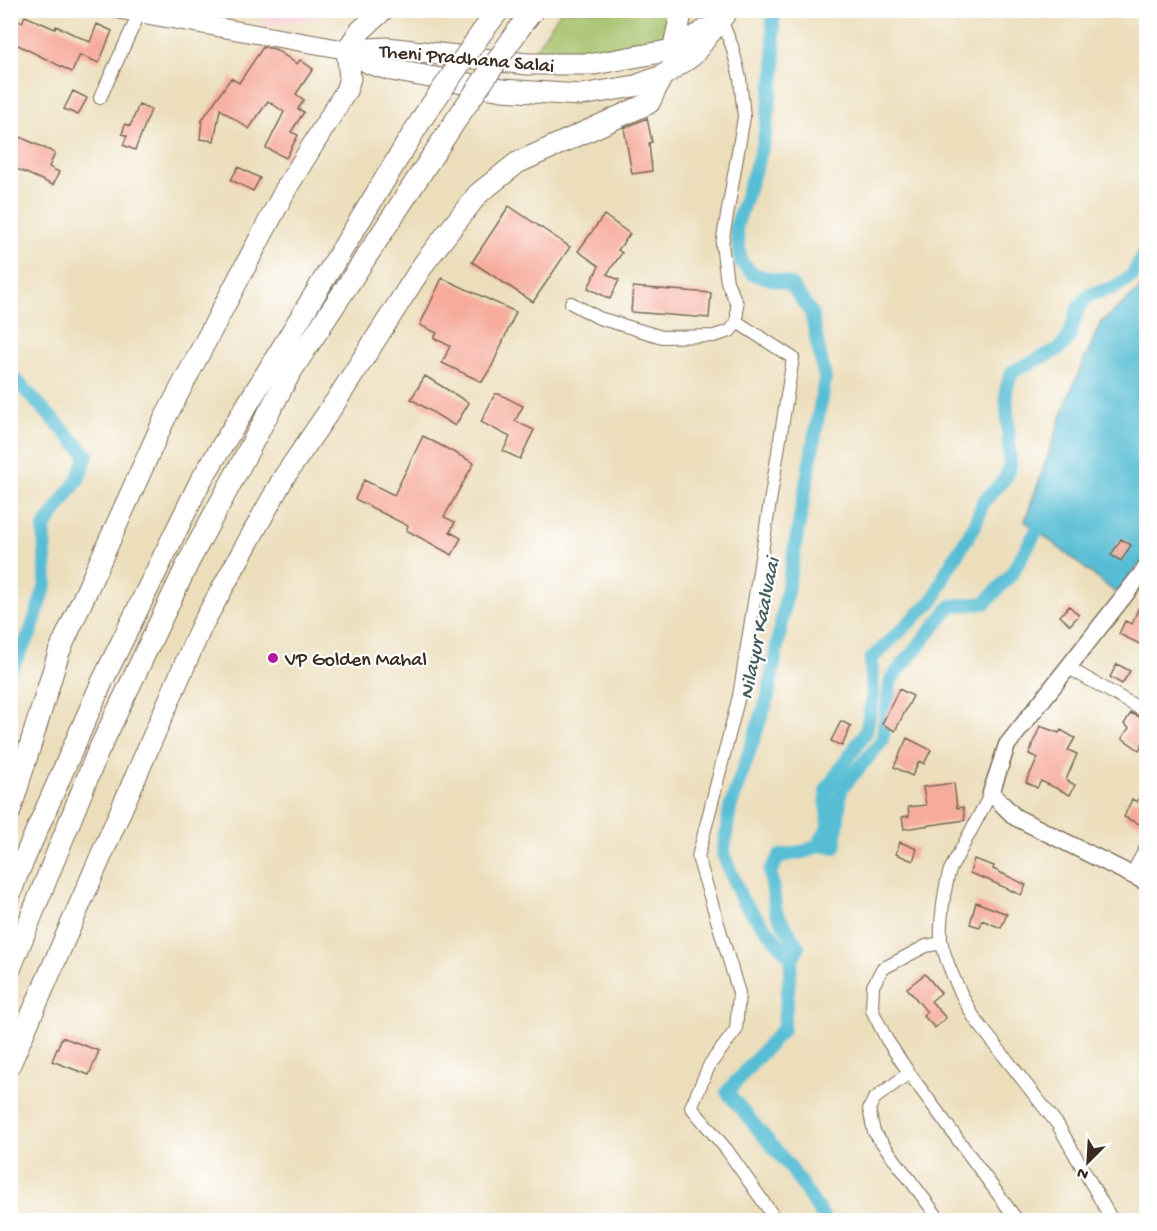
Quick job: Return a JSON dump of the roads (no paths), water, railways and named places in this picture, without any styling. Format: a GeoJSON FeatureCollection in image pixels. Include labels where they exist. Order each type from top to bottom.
{"type":"FeatureCollection","features":[{"type":"Feature","properties":{"kind":"highway"},"geometry":{"type":"LineString","coordinates":[[10,810],[59,652],[164,420],[287,187],[346,91],[350,78],[347,50],[359,32],[383,10]]}},
{"type":"Feature","properties":{"kind":"highway"},"geometry":{"type":"LineString","coordinates":[[10,894],[16,875],[102,682],[200,482],[423,117],[499,10]]}},
{"type":"Feature","properties":{"kind":"highway"},"geometry":{"type":"LineString","coordinates":[[673,50],[682,10]]}},
{"type":"Feature","properties":{"kind":"highway","name":"Theni Pradhana Salai"},"geometry":{"type":"LineString","coordinates":[[347,50],[387,48],[538,64],[594,64],[673,50],[724,15]]}},
{"type":"Feature","properties":{"kind":"highway","name":"Theni Pradhana Salai"},"geometry":{"type":"LineString","coordinates":[[347,50],[371,64],[391,70],[502,90],[581,95],[635,86],[662,76],[692,56],[724,15]]}},
{"type":"Feature","properties":{"kind":"highway"},"geometry":{"type":"LineString","coordinates":[[10,969],[97,754],[189,561],[290,373],[458,117],[527,18]]}},
{"type":"Feature","properties":{"kind":"highway"},"geometry":{"type":"LineString","coordinates":[[10,1064],[202,625],[284,477],[336,401],[425,262],[478,194],[516,163],[650,103],[662,76]]}},
{"type":"Feature","properties":{"kind":"main road","name":"Theni Pradhana Salai"},"geometry":{"type":"LineString","coordinates":[[130,12],[347,50]]}},
{"type":"Feature","properties":{"kind":"main road"},"geometry":{"type":"LineString","coordinates":[[1139,879],[1015,817],[991,793],[1007,745],[1146,568]]}},
{"type":"Feature","properties":{"kind":"street"},"geometry":{"type":"LineString","coordinates":[[100,98],[130,12]]}},
{"type":"Feature","properties":{"kind":"street"},"geometry":{"type":"LineString","coordinates":[[571,303],[599,318],[662,337],[714,336],[730,331],[737,322],[737,304],[727,282],[722,244],[744,117],[740,78],[724,15]]}},
{"type":"Feature","properties":{"kind":"street"},"geometry":{"type":"LineString","coordinates":[[737,322],[793,358],[739,696],[698,857],[740,993],[736,1030],[710,1064],[691,1107],[728,1149],[776,1221]]}},
{"type":"Feature","properties":{"kind":"street"},"geometry":{"type":"LineString","coordinates":[[1067,668],[1146,712]]}},
{"type":"Feature","properties":{"kind":"street"},"geometry":{"type":"LineString","coordinates":[[991,793],[950,870],[946,882],[942,944],[965,1002],[975,1019],[1058,1125],[1112,1221]]}},
{"type":"Feature","properties":{"kind":"street"},"geometry":{"type":"LineString","coordinates":[[1139,879],[1146,848]]}},
{"type":"Feature","properties":{"kind":"street"},"geometry":{"type":"LineString","coordinates":[[942,944],[926,946],[882,969],[873,986],[873,1010],[887,1040],[909,1073],[1017,1221]]}},
{"type":"Feature","properties":{"kind":"street"},"geometry":{"type":"LineString","coordinates":[[909,1073],[874,1099],[869,1109],[874,1132],[940,1221]]}},
{"type":"Feature","properties":{"kind":"water"},"geometry":{"type":"Polygon","coordinates":[[[1146,282],[1146,557],[1116,593],[1025,521],[1069,395],[1101,322],[1146,282]]]}},
{"type":"Feature","properties":{"kind":"waterway","name":"Nilayur Kaalvaai"},"geometry":{"type":"LineString","coordinates":[[776,10],[773,20],[775,67],[763,145],[736,227],[741,262],[753,274],[790,284],[811,312],[825,379],[768,697],[730,808],[723,854],[743,902],[792,959],[783,1029],[727,1092],[790,1167],[825,1220]]}},
{"type":"Feature","properties":{"kind":"waterway"},"geometry":{"type":"LineString","coordinates":[[792,959],[798,947],[776,912],[770,871],[780,856],[807,851],[818,845],[828,828],[826,790],[866,732],[873,696],[871,659],[934,599],[947,570],[975,525],[983,502],[1005,479],[1010,466],[1006,390],[1012,372],[1059,349],[1068,339],[1079,306],[1091,294],[1113,288],[1132,276],[1146,249]]}},
{"type":"Feature","properties":{"kind":"waterway"},"geometry":{"type":"LineString","coordinates":[[10,374],[87,455],[78,479],[44,528],[46,584],[30,634],[10,670]]}},
{"type":"Feature","properties":{"kind":"waterway"},"geometry":{"type":"LineString","coordinates":[[818,845],[835,847],[841,789],[882,741],[891,679],[951,606],[985,603],[1011,575],[1045,516]]}},
{"type":"Feature","properties":{"kind":"place","name":"VP Golden Mahal"},"geometry":{"type":"Point","coordinates":[273,658]}}]}
